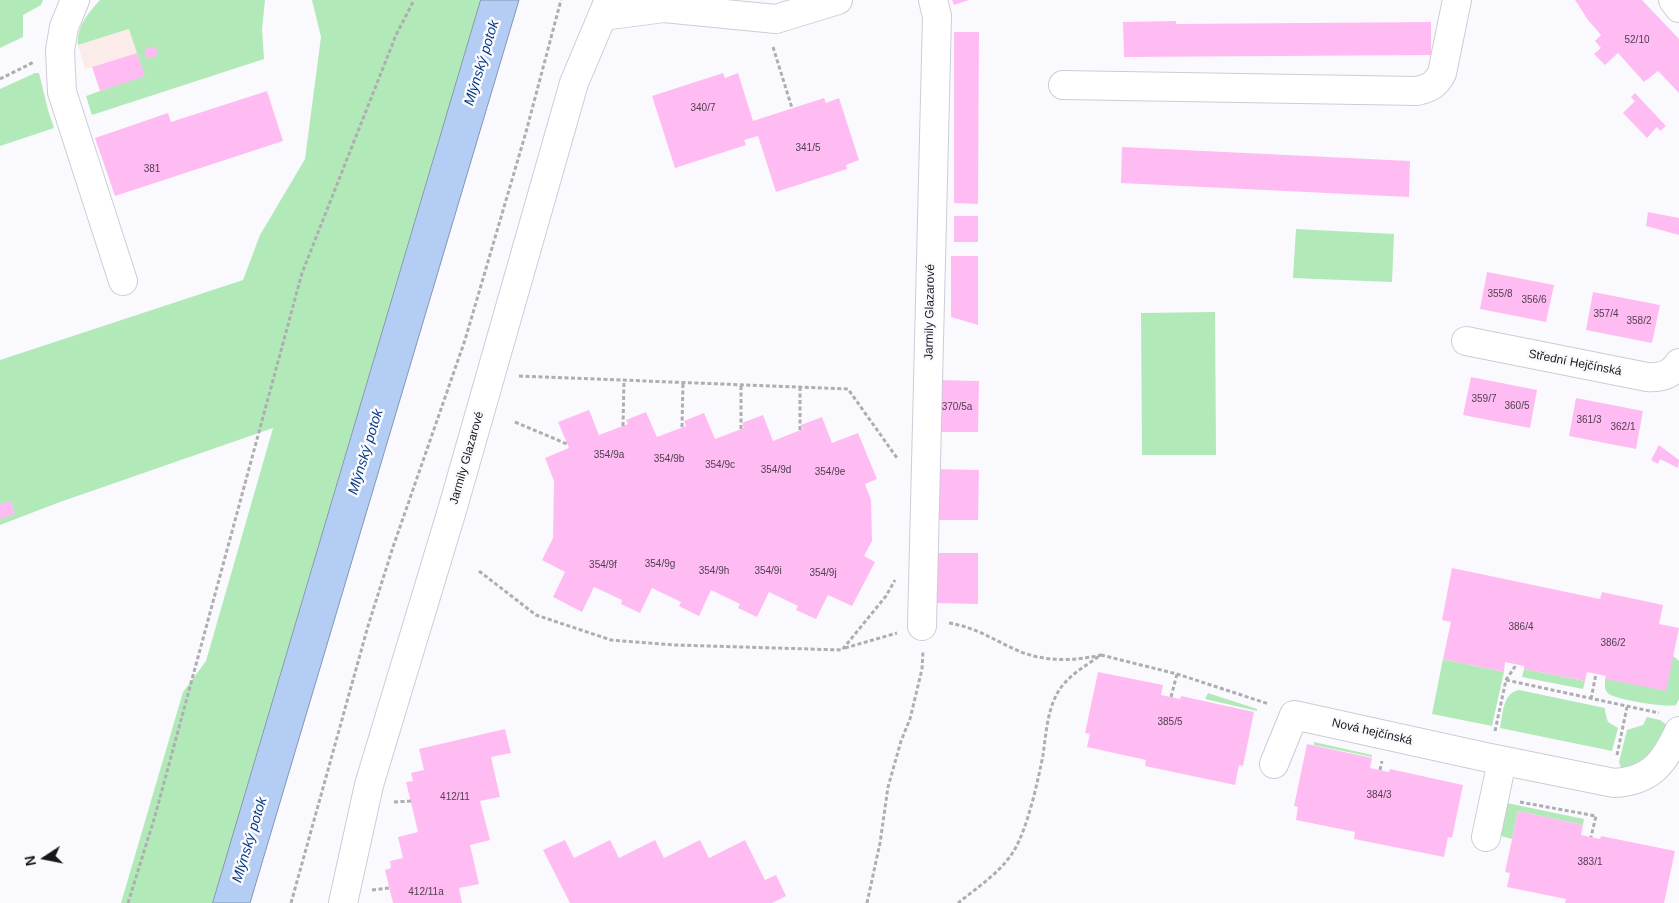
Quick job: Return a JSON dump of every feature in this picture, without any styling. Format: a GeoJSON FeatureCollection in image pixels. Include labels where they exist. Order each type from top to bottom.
{"type":"FeatureCollection","features":[{"type":"Feature","properties":{"kind":"street"},"geometry":{"type":"LineString","coordinates":[[75,0],[64,27],[60,50],[62,92],[123,281]]}},
{"type":"Feature","properties":{"kind":"street","name":"Jarmily Glazarové"},"geometry":{"type":"LineString","coordinates":[[354,897],[369,785],[446,532],[574,83],[606,8],[664,8],[776,19],[838,0]]}},
{"type":"Feature","properties":{"kind":"street","name":"Jarmily Glazarové"},"geometry":{"type":"LineString","coordinates":[[922,626],[937,16],[932,0]]}},
{"type":"Feature","properties":{"kind":"street"},"geometry":{"type":"LineString","coordinates":[[1063,85],[1417,91],[1430,88],[1437,82],[1442,73],[1457,0]]}},
{"type":"Feature","properties":{"kind":"street"},"geometry":{"type":"LineString","coordinates":[[1673,0],[1679,8]]}},
{"type":"Feature","properties":{"kind":"street","name":"Střední Hejčínská"},"geometry":{"type":"LineString","coordinates":[[1466,341],[1647,377],[1658,377],[1668,374],[1675,370],[1679,363]]}},
{"type":"Feature","properties":{"kind":"street"},"geometry":{"type":"LineString","coordinates":[[1274,764],[1294,715]]}},
{"type":"Feature","properties":{"kind":"street","name":"Nová hejčínská"},"geometry":{"type":"LineString","coordinates":[[1294,715],[1497,749],[1607,782],[1632,781],[1647,775],[1662,763],[1671,722]]}},
{"type":"Feature","properties":{"kind":"street"},"geometry":{"type":"LineString","coordinates":[[1486,837],[1497,749]]}},
{"type":"Feature","properties":{"kind":"path"},"geometry":{"type":"LineString","coordinates":[[128,903],[155,816],[302,273],[396,35],[414,0]]}},
{"type":"Feature","properties":{"kind":"path"},"geometry":{"type":"LineString","coordinates":[[291,903],[368,626],[393,547],[465,340],[562,0]]}},
{"type":"Feature","properties":{"kind":"path"},"geometry":{"type":"LineString","coordinates":[[765,18],[792,108]]}},
{"type":"Feature","properties":{"kind":"path"},"geometry":{"type":"LineString","coordinates":[[0,79],[60,50]]}},
{"type":"Feature","properties":{"kind":"path"},"geometry":{"type":"LineString","coordinates":[[491,374],[848,389],[897,458],[897,467]]}},
{"type":"Feature","properties":{"kind":"path"},"geometry":{"type":"LineString","coordinates":[[623,426],[624,380]]}},
{"type":"Feature","properties":{"kind":"path"},"geometry":{"type":"LineString","coordinates":[[682,427],[684,383]]}},
{"type":"Feature","properties":{"kind":"path"},"geometry":{"type":"LineString","coordinates":[[741,385],[741,429]]}},
{"type":"Feature","properties":{"kind":"path"},"geometry":{"type":"LineString","coordinates":[[800,387],[800,430]]}},
{"type":"Feature","properties":{"kind":"path"},"geometry":{"type":"LineString","coordinates":[[515,422],[567,444]]}},
{"type":"Feature","properties":{"kind":"path"},"geometry":{"type":"LineString","coordinates":[[479,571],[536,615],[611,640],[675,645],[842,650],[922,626],[950,623],[971,628],[1023,652],[1057,660],[1082,659],[1102,655],[1177,674],[1265,702],[1294,715]]}},
{"type":"Feature","properties":{"kind":"path"},"geometry":{"type":"LineString","coordinates":[[845,648],[886,596],[899,572]]}},
{"type":"Feature","properties":{"kind":"path"},"geometry":{"type":"LineString","coordinates":[[867,903],[880,843],[892,767],[900,741],[910,719],[922,669],[922,626]]}},
{"type":"Feature","properties":{"kind":"path"},"geometry":{"type":"LineString","coordinates":[[958,903],[1002,866],[1015,848],[1023,831],[1041,767],[1050,711],[1058,691],[1072,677],[1102,655]]}},
{"type":"Feature","properties":{"kind":"path"},"geometry":{"type":"LineString","coordinates":[[1497,749],[1506,680],[1516,666]]}},
{"type":"Feature","properties":{"kind":"path"},"geometry":{"type":"LineString","coordinates":[[1171,697],[1177,674]]}},
{"type":"Feature","properties":{"kind":"path"},"geometry":{"type":"LineString","coordinates":[[1591,699],[1596,674]]}},
{"type":"Feature","properties":{"kind":"path"},"geometry":{"type":"LineString","coordinates":[[1506,680],[1627,707],[1671,722]]}},
{"type":"Feature","properties":{"kind":"path"},"geometry":{"type":"LineString","coordinates":[[1616,761],[1627,707]]}},
{"type":"Feature","properties":{"kind":"path"},"geometry":{"type":"LineString","coordinates":[[385,802],[410,801]]}},
{"type":"Feature","properties":{"kind":"path"},"geometry":{"type":"LineString","coordinates":[[1517,801],[1596,816],[1591,837]]}},
{"type":"Feature","properties":{"kind":"path"},"geometry":{"type":"LineString","coordinates":[[354,897],[389,888]]}},
{"type":"Feature","properties":{"kind":"shaded area"},"geometry":{"type":"Polygon","coordinates":[[[130,29],[137,53],[85,69],[78,45],[130,29]]]}},
{"type":"Feature","properties":{"kind":"green space"},"geometry":{"type":"Polygon","coordinates":[[[0,0],[43,0],[41,5],[23,15],[23,37],[0,48],[0,0]]]}},
{"type":"Feature","properties":{"kind":"green space"},"geometry":{"type":"Polygon","coordinates":[[[100,0],[265,0],[262,29],[264,59],[92,115],[86,96],[144,75],[129,29],[78,45],[81,26],[100,0]]]}},
{"type":"Feature","properties":{"kind":"green space"},"geometry":{"type":"Polygon","coordinates":[[[312,0],[481,0],[213,903],[121,903],[183,692],[206,661],[273,428],[60,502],[0,525],[0,360],[243,280],[260,235],[305,159],[321,37],[312,0]]]}},
{"type":"Feature","properties":{"kind":"green space"},"geometry":{"type":"Polygon","coordinates":[[[35,73],[39,73],[54,128],[0,146],[0,89],[35,73]]]}},
{"type":"Feature","properties":{"kind":"green space"},"geometry":{"type":"Polygon","coordinates":[[[1296,229],[1394,234],[1392,282],[1293,278],[1296,229]]]}},
{"type":"Feature","properties":{"kind":"green space"},"geometry":{"type":"Polygon","coordinates":[[[1215,312],[1216,455],[1142,455],[1141,313],[1215,312]]]}},
{"type":"Feature","properties":{"kind":"green space"},"geometry":{"type":"Polygon","coordinates":[[[1673,656],[1679,661],[1679,699],[1676,705],[1632,701],[1608,694],[1606,691],[1605,679],[1673,656]]]}},
{"type":"Feature","properties":{"kind":"green space"},"geometry":{"type":"Polygon","coordinates":[[[1443,659],[1504,672],[1492,726],[1432,714],[1443,659]]]}},
{"type":"Feature","properties":{"kind":"green space"},"geometry":{"type":"Polygon","coordinates":[[[1524,669],[1585,681],[1583,689],[1522,677],[1524,669]]]}},
{"type":"Feature","properties":{"kind":"green space"},"geometry":{"type":"Polygon","coordinates":[[[1519,690],[1605,708],[1608,722],[1618,728],[1612,751],[1500,728],[1506,700],[1509,695],[1519,690]]]}},
{"type":"Feature","properties":{"kind":"green space"},"geometry":{"type":"Polygon","coordinates":[[[1208,693],[1257,709],[1257,711],[1205,699],[1208,693]]]}},
{"type":"Feature","properties":{"kind":"green space"},"geometry":{"type":"Polygon","coordinates":[[[1647,717],[1660,720],[1667,725],[1658,742],[1645,759],[1622,770],[1619,762],[1627,730],[1643,725],[1647,717]]]}},
{"type":"Feature","properties":{"kind":"green space"},"geometry":{"type":"Polygon","coordinates":[[[1314,742],[1372,755],[1372,757],[1314,745],[1314,742]]]}},
{"type":"Feature","properties":{"kind":"green space"},"geometry":{"type":"Polygon","coordinates":[[[1507,803],[1584,819],[1583,825],[1518,811],[1512,839],[1501,836],[1507,803]]]}},
{"type":"Feature","properties":{"kind":"water","name":"Mlýnský potok"},"geometry":{"type":"Polygon","coordinates":[[[481,0],[519,0],[250,903],[213,903],[481,0]]]}},
{"type":"Feature","properties":{"kind":"building"},"geometry":{"type":"Polygon","coordinates":[[[952,0],[969,0],[954,5],[952,0]]]}},
{"type":"Feature","properties":{"kind":"building"},"geometry":{"type":"Polygon","coordinates":[[[1575,0],[1642,0],[1679,39],[1679,93],[1658,71],[1644,82],[1618,53],[1605,65],[1594,54],[1601,48],[1595,41],[1601,35],[1575,0]]]}},
{"type":"Feature","properties":{"kind":"building"},"geometry":{"type":"Polygon","coordinates":[[[1176,21],[1176,24],[1431,22],[1431,55],[1124,57],[1123,22],[1176,21]]]}},
{"type":"Feature","properties":{"kind":"building"},"geometry":{"type":"Polygon","coordinates":[[[954,32],[979,32],[978,204],[954,203],[954,32]]]}},
{"type":"Feature","properties":{"kind":"building"},"geometry":{"type":"Polygon","coordinates":[[[155,46],[158,55],[147,59],[144,50],[155,46]]]}},
{"type":"Feature","properties":{"kind":"building"},"geometry":{"type":"Polygon","coordinates":[[[137,53],[145,76],[100,91],[92,67],[137,53]]]}},
{"type":"Feature","properties":{"kind":"building"},"geometry":{"type":"Polygon","coordinates":[[[723,73],[725,78],[738,73],[753,121],[824,98],[826,103],[839,98],[859,160],[846,165],[847,169],[776,192],[758,136],[744,140],[746,145],[675,168],[652,96],[723,73]]]}},
{"type":"Feature","properties":{"kind":"building"},"geometry":{"type":"Polygon","coordinates":[[[267,91],[283,141],[115,196],[95,138],[168,113],[171,122],[267,91]]]}},
{"type":"Feature","properties":{"kind":"building"},"geometry":{"type":"Polygon","coordinates":[[[1635,93],[1666,126],[1660,131],[1657,127],[1647,138],[1623,113],[1635,101],[1631,97],[1635,93]]]}},
{"type":"Feature","properties":{"kind":"building"},"geometry":{"type":"Polygon","coordinates":[[[1122,147],[1410,161],[1409,197],[1121,183],[1122,147]]]}},
{"type":"Feature","properties":{"kind":"building"},"geometry":{"type":"Polygon","coordinates":[[[1648,212],[1679,218],[1679,235],[1646,226],[1648,212]]]}},
{"type":"Feature","properties":{"kind":"building"},"geometry":{"type":"Polygon","coordinates":[[[954,216],[978,216],[978,242],[954,242],[954,216]]]}},
{"type":"Feature","properties":{"kind":"building"},"geometry":{"type":"Polygon","coordinates":[[[951,256],[978,256],[978,325],[951,317],[951,256]]]}},
{"type":"Feature","properties":{"kind":"building"},"geometry":{"type":"Polygon","coordinates":[[[1487,272],[1554,285],[1546,322],[1480,309],[1487,272]]]}},
{"type":"Feature","properties":{"kind":"building"},"geometry":{"type":"Polygon","coordinates":[[[1593,292],[1660,305],[1652,343],[1586,330],[1593,292]]]}},
{"type":"Feature","properties":{"kind":"building"},"geometry":{"type":"Polygon","coordinates":[[[1471,377],[1537,390],[1530,428],[1463,415],[1471,377]]]}},
{"type":"Feature","properties":{"kind":"building"},"geometry":{"type":"Polygon","coordinates":[[[936,380],[979,381],[978,432],[935,432],[936,380]]]}},
{"type":"Feature","properties":{"kind":"building"},"geometry":{"type":"Polygon","coordinates":[[[1576,398],[1643,411],[1636,449],[1569,436],[1576,398]]]}},
{"type":"Feature","properties":{"kind":"building"},"geometry":{"type":"Polygon","coordinates":[[[589,410],[599,435],[628,424],[626,420],[646,412],[657,437],[686,426],[684,421],[704,413],[715,439],[744,428],[742,423],[763,415],[773,441],[803,429],[801,425],[822,417],[832,443],[858,433],[877,479],[865,484],[871,500],[872,541],[864,556],[875,562],[852,606],[828,595],[816,619],[796,610],[798,606],[769,592],[757,617],[738,608],[740,604],[711,590],[699,616],[679,606],[681,602],[652,588],[640,613],[621,604],[622,600],[594,587],[582,612],[553,597],[565,572],[542,560],[553,538],[554,481],[545,458],[569,448],[558,422],[589,410]]]}},
{"type":"Feature","properties":{"kind":"building"},"geometry":{"type":"Polygon","coordinates":[[[1659,445],[1679,460],[1678,468],[1660,459],[1658,464],[1651,460],[1659,445]]]}},
{"type":"Feature","properties":{"kind":"building"},"geometry":{"type":"Polygon","coordinates":[[[936,469],[979,470],[978,520],[936,520],[936,469]]]}},
{"type":"Feature","properties":{"kind":"building"},"geometry":{"type":"Polygon","coordinates":[[[11,501],[15,514],[0,519],[0,504],[11,501]]]}},
{"type":"Feature","properties":{"kind":"building"},"geometry":{"type":"Polygon","coordinates":[[[936,553],[978,553],[978,604],[935,603],[936,553]]]}},
{"type":"Feature","properties":{"kind":"building"},"geometry":{"type":"Polygon","coordinates":[[[1452,568],[1600,599],[1602,592],[1663,605],[1659,624],[1679,628],[1666,691],[1605,679],[1606,676],[1587,672],[1585,681],[1524,669],[1524,666],[1505,662],[1504,672],[1443,659],[1451,622],[1442,620],[1452,568]]]}},
{"type":"Feature","properties":{"kind":"building"},"geometry":{"type":"Polygon","coordinates":[[[1098,672],[1163,685],[1161,695],[1180,699],[1181,696],[1254,712],[1243,766],[1239,765],[1235,785],[1145,766],[1146,760],[1087,747],[1090,734],[1085,733],[1098,672]]]}},
{"type":"Feature","properties":{"kind":"building"},"geometry":{"type":"Polygon","coordinates":[[[505,729],[511,753],[491,757],[500,797],[480,801],[490,840],[470,845],[479,884],[459,888],[462,903],[393,903],[385,870],[391,868],[390,861],[403,858],[398,837],[418,832],[406,782],[413,781],[411,773],[424,770],[419,749],[505,729]]]}},
{"type":"Feature","properties":{"kind":"building"},"geometry":{"type":"Polygon","coordinates":[[[1307,744],[1372,758],[1370,768],[1389,772],[1390,769],[1463,785],[1452,838],[1448,837],[1444,857],[1354,839],[1355,832],[1296,820],[1298,807],[1294,806],[1307,744]]]}},
{"type":"Feature","properties":{"kind":"building"},"geometry":{"type":"Polygon","coordinates":[[[1518,811],[1583,825],[1581,835],[1600,839],[1601,836],[1675,851],[1664,903],[1565,903],[1566,899],[1507,887],[1510,873],[1505,872],[1518,811]]]}},
{"type":"Feature","properties":{"kind":"building"},"geometry":{"type":"Polygon","coordinates":[[[565,840],[574,858],[610,840],[619,858],[655,840],[664,858],[700,840],[709,858],[745,840],[765,880],[776,875],[786,896],[772,903],[570,903],[543,850],[565,840]]]}}]}
